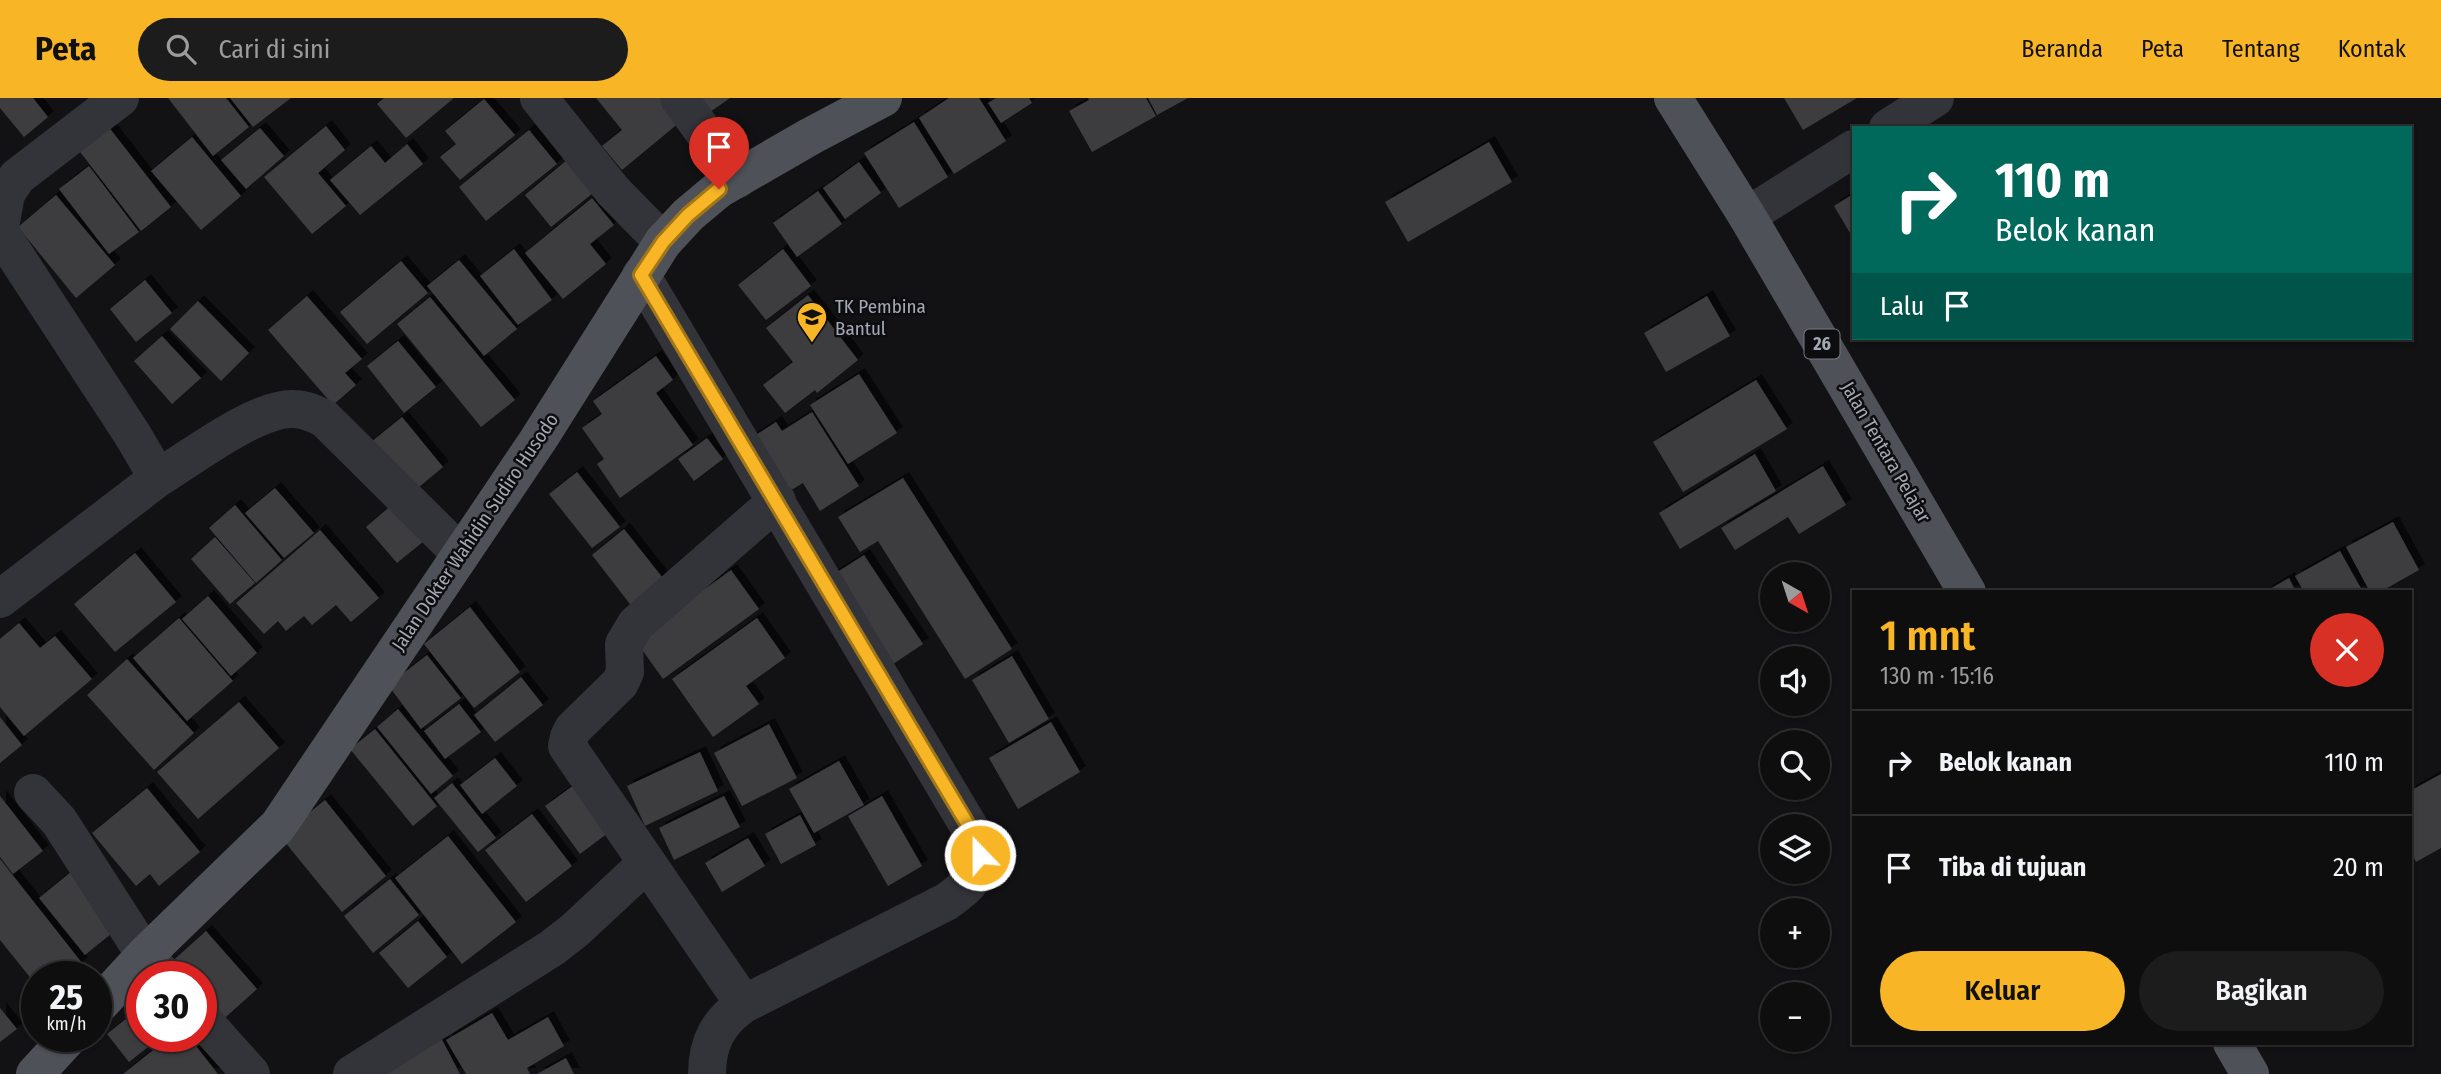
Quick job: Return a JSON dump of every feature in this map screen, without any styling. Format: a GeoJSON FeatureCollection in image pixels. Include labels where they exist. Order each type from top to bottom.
{"type":"FeatureCollection","features":[{"type":"Feature","properties":{"kind":"main road","name":"Jalan Dokter Wahidin Sudiro Husodo"},"geometry":{"type":"LineString","coordinates":[[158,961],[278,826],[538,440],[663,242],[688,215],[719,189],[883,98]]}},
{"type":"Feature","properties":{"kind":"main road","name":"Jalan Tentara Pelajar"},"geometry":{"type":"LineString","coordinates":[[1673,98],[1747,216],[1966,590]]}},
{"type":"Feature","properties":{"kind":"main road"},"geometry":{"type":"LineString","coordinates":[[2233,1045],[2250,1074]]}},
{"type":"Feature","properties":{"kind":"main road"},"geometry":{"type":"LineString","coordinates":[[35,1074],[55,1052]]}},
{"type":"Feature","properties":{"kind":"street"},"geometry":{"type":"LineString","coordinates":[[0,227],[6,194],[17,177],[120,98]]}},
{"type":"Feature","properties":{"kind":"street"},"geometry":{"type":"LineString","coordinates":[[539,98],[613,191],[663,242]]}},
{"type":"Feature","properties":{"kind":"street"},"geometry":{"type":"LineString","coordinates":[[679,98],[738,179]]}},
{"type":"Feature","properties":{"kind":"street"},"geometry":{"type":"LineString","coordinates":[[1891,126],[1935,98]]}},
{"type":"Feature","properties":{"kind":"street"},"geometry":{"type":"LineString","coordinates":[[1747,216],[1852,150]]}},
{"type":"Feature","properties":{"kind":"street"},"geometry":{"type":"LineString","coordinates":[[0,232],[158,478]]}},
{"type":"Feature","properties":{"kind":"street"},"geometry":{"type":"LineString","coordinates":[[641,275],[974,835],[980,855],[977,873],[964,890],[946,902],[744,1004],[727,1016],[713,1035],[707,1057],[707,1074]]}},
{"type":"Feature","properties":{"kind":"street"},"geometry":{"type":"LineString","coordinates":[[0,599],[158,478],[255,418],[292,409],[309,411],[325,419],[461,554]]}},
{"type":"Feature","properties":{"kind":"street"},"geometry":{"type":"LineString","coordinates":[[744,1004],[568,746],[569,737],[620,683],[625,672],[624,644],[636,624],[777,501]]}},
{"type":"Feature","properties":{"kind":"street"},"geometry":{"type":"LineString","coordinates":[[33,793],[59,821],[151,961]]}},
{"type":"Feature","properties":{"kind":"street"},"geometry":{"type":"LineString","coordinates":[[352,1074],[552,948],[647,863]]}},
{"type":"Feature","properties":{"kind":"street"},"geometry":{"type":"LineString","coordinates":[[217,1036],[251,1074]]}},
{"type":"Feature","properties":{"kind":"building"},"geometry":{"type":"Polygon","coordinates":[[[0,98],[33,98],[48,117],[24,137],[0,108],[0,98]]]}},
{"type":"Feature","properties":{"kind":"building"},"geometry":{"type":"Polygon","coordinates":[[[168,98],[226,98],[249,127],[213,156],[168,98]]]}},
{"type":"Feature","properties":{"kind":"building"},"geometry":{"type":"Polygon","coordinates":[[[230,98],[291,98],[253,127],[230,98]]]}},
{"type":"Feature","properties":{"kind":"building"},"geometry":{"type":"Polygon","coordinates":[[[384,98],[454,98],[406,138],[377,104],[384,98]]]}},
{"type":"Feature","properties":{"kind":"building"},"geometry":{"type":"Polygon","coordinates":[[[596,98],[660,98],[680,122],[622,170],[602,146],[622,130],[596,98]]]}},
{"type":"Feature","properties":{"kind":"building"},"geometry":{"type":"Polygon","coordinates":[[[690,98],[730,98],[703,117],[690,98]]]}},
{"type":"Feature","properties":{"kind":"building"},"geometry":{"type":"Polygon","coordinates":[[[949,98],[979,98],[1006,141],[954,174],[919,118],[949,98]]]}},
{"type":"Feature","properties":{"kind":"building"},"geometry":{"type":"Polygon","coordinates":[[[996,98],[1029,98],[1032,103],[1001,123],[988,103],[996,98]]]}},
{"type":"Feature","properties":{"kind":"building"},"geometry":{"type":"Polygon","coordinates":[[[1088,98],[1146,98],[1156,116],[1092,152],[1069,111],[1089,100],[1088,98]]]}},
{"type":"Feature","properties":{"kind":"building"},"geometry":{"type":"Polygon","coordinates":[[[1148,98],[1188,98],[1157,115],[1148,98]]]}},
{"type":"Feature","properties":{"kind":"building"},"geometry":{"type":"Polygon","coordinates":[[[1784,98],[1857,98],[1803,130],[1784,98]]]}},
{"type":"Feature","properties":{"kind":"building"},"geometry":{"type":"Polygon","coordinates":[[[484,99],[515,135],[460,180],[440,157],[456,144],[445,131],[484,99]]]}},
{"type":"Feature","properties":{"kind":"building"},"geometry":{"type":"Polygon","coordinates":[[[104,121],[171,207],[141,231],[74,144],[104,121]]]}},
{"type":"Feature","properties":{"kind":"building"},"geometry":{"type":"Polygon","coordinates":[[[914,122],[948,177],[899,208],[864,153],[914,122]]]}},
{"type":"Feature","properties":{"kind":"building"},"geometry":{"type":"Polygon","coordinates":[[[326,126],[345,150],[318,173],[346,206],[312,234],[264,177],[326,126]]]}},
{"type":"Feature","properties":{"kind":"building"},"geometry":{"type":"Polygon","coordinates":[[[260,128],[284,156],[246,189],[221,160],[260,128]]]}},
{"type":"Feature","properties":{"kind":"building"},"geometry":{"type":"Polygon","coordinates":[[[529,130],[557,164],[486,221],[459,187],[529,130]]]}},
{"type":"Feature","properties":{"kind":"building"},"geometry":{"type":"Polygon","coordinates":[[[192,137],[241,196],[201,230],[151,171],[192,137]]]}},
{"type":"Feature","properties":{"kind":"building"},"geometry":{"type":"Polygon","coordinates":[[[1489,142],[1512,182],[1408,242],[1385,202],[1489,142]]]}},
{"type":"Feature","properties":{"kind":"building"},"geometry":{"type":"Polygon","coordinates":[[[407,144],[423,164],[360,215],[330,180],[371,146],[385,163],[407,144]]]}},
{"type":"Feature","properties":{"kind":"building"},"geometry":{"type":"Polygon","coordinates":[[[567,160],[593,193],[551,227],[525,195],[567,160]]]}},
{"type":"Feature","properties":{"kind":"building"},"geometry":{"type":"Polygon","coordinates":[[[859,162],[881,193],[845,219],[823,188],[859,162]]]}},
{"type":"Feature","properties":{"kind":"building"},"geometry":{"type":"Polygon","coordinates":[[[89,166],[139,232],[109,254],[59,189],[89,166]]]}},
{"type":"Feature","properties":{"kind":"building"},"geometry":{"type":"Polygon","coordinates":[[[818,191],[842,224],[797,257],[773,223],[818,191]]]}},
{"type":"Feature","properties":{"kind":"building"},"geometry":{"type":"Polygon","coordinates":[[[56,195],[115,265],[76,298],[18,227],[56,195]]]}},
{"type":"Feature","properties":{"kind":"building"},"geometry":{"type":"Polygon","coordinates":[[[1852,195],[1852,236],[1834,206],[1852,195]]]}},
{"type":"Feature","properties":{"kind":"building"},"geometry":{"type":"Polygon","coordinates":[[[592,198],[614,225],[590,244],[606,264],[563,299],[525,253],[592,198]]]}},
{"type":"Feature","properties":{"kind":"building"},"geometry":{"type":"Polygon","coordinates":[[[514,249],[552,300],[518,325],[480,276],[514,249]]]}},
{"type":"Feature","properties":{"kind":"building","name":"TK Pembina Bantul"},"geometry":{"type":"Polygon","coordinates":[[[783,249],[811,286],[766,320],[738,285],[783,249]]]}},
{"type":"Feature","properties":{"kind":"building"},"geometry":{"type":"Polygon","coordinates":[[[459,260],[517,329],[484,356],[427,286],[459,260]]]}},
{"type":"Feature","properties":{"kind":"building"},"geometry":{"type":"Polygon","coordinates":[[[401,261],[428,293],[367,344],[340,312],[401,261]]]}},
{"type":"Feature","properties":{"kind":"building"},"geometry":{"type":"Polygon","coordinates":[[[145,280],[172,313],[136,342],[110,309],[145,280]]]}},
{"type":"Feature","properties":{"kind":"building","name":"TK Pembina Bantul"},"geometry":{"type":"Polygon","coordinates":[[[808,295],[858,360],[817,393],[815,390],[785,413],[763,385],[793,362],[766,328],[808,295]]]}},
{"type":"Feature","properties":{"kind":"building"},"geometry":{"type":"Polygon","coordinates":[[[307,296],[362,359],[345,373],[356,385],[333,405],[268,330],[307,296]]]}},
{"type":"Feature","properties":{"kind":"building"},"geometry":{"type":"Polygon","coordinates":[[[1707,296],[1730,336],[1666,372],[1644,333],[1707,296]]]}},
{"type":"Feature","properties":{"kind":"building"},"geometry":{"type":"Polygon","coordinates":[[[430,297],[515,400],[481,427],[397,324],[430,297]]]}},
{"type":"Feature","properties":{"kind":"building"},"geometry":{"type":"Polygon","coordinates":[[[198,301],[249,353],[221,381],[170,329],[198,301]]]}},
{"type":"Feature","properties":{"kind":"building"},"geometry":{"type":"Polygon","coordinates":[[[162,336],[201,378],[172,404],[134,361],[162,336]]]}},
{"type":"Feature","properties":{"kind":"building"},"geometry":{"type":"Polygon","coordinates":[[[398,341],[436,387],[404,413],[367,366],[398,341]]]}},
{"type":"Feature","properties":{"kind":"building"},"geometry":{"type":"Polygon","coordinates":[[[656,356],[673,380],[656,393],[693,445],[620,498],[597,464],[604,459],[582,428],[602,414],[593,401],[656,356]]]}},
{"type":"Feature","properties":{"kind":"building"},"geometry":{"type":"Polygon","coordinates":[[[859,374],[897,433],[848,464],[810,405],[859,374]]]}},
{"type":"Feature","properties":{"kind":"building"},"geometry":{"type":"Polygon","coordinates":[[[1756,380],[1787,429],[1683,492],[1653,442],[1756,380]]]}},
{"type":"Feature","properties":{"kind":"building"},"geometry":{"type":"Polygon","coordinates":[[[812,412],[859,486],[820,511],[803,483],[783,495],[748,440],[776,422],[782,431],[812,412]]]}},
{"type":"Feature","properties":{"kind":"building"},"geometry":{"type":"Polygon","coordinates":[[[402,417],[443,467],[407,497],[366,446],[402,417]]]}},
{"type":"Feature","properties":{"kind":"building"},"geometry":{"type":"Polygon","coordinates":[[[707,438],[723,459],[694,481],[678,459],[707,438]]]}},
{"type":"Feature","properties":{"kind":"building"},"geometry":{"type":"Polygon","coordinates":[[[1755,454],[1776,491],[1680,549],[1659,513],[1755,454]]]}},
{"type":"Feature","properties":{"kind":"building"},"geometry":{"type":"Polygon","coordinates":[[[1823,466],[1846,505],[1799,534],[1788,517],[1735,550],[1721,528],[1823,466]]]}},
{"type":"Feature","properties":{"kind":"building"},"geometry":{"type":"Polygon","coordinates":[[[577,472],[620,527],[592,548],[549,494],[577,472]]]}},
{"type":"Feature","properties":{"kind":"building"},"geometry":{"type":"Polygon","coordinates":[[[903,478],[1012,649],[965,679],[878,541],[860,552],[838,517],[903,478]]]}},
{"type":"Feature","properties":{"kind":"building"},"geometry":{"type":"Polygon","coordinates":[[[275,488],[314,533],[284,558],[245,513],[275,488]]]}},
{"type":"Feature","properties":{"kind":"building"},"geometry":{"type":"Polygon","coordinates":[[[393,504],[424,541],[397,563],[366,527],[393,504]]]}},
{"type":"Feature","properties":{"kind":"building"},"geometry":{"type":"Polygon","coordinates":[[[235,505],[282,560],[256,583],[209,528],[235,505]]]}},
{"type":"Feature","properties":{"kind":"building"},"geometry":{"type":"Polygon","coordinates":[[[2393,522],[2419,570],[2384,590],[2369,590],[2346,547],[2393,522]]]}},
{"type":"Feature","properties":{"kind":"building"},"geometry":{"type":"Polygon","coordinates":[[[624,529],[666,582],[633,608],[592,555],[624,529]]]}},
{"type":"Feature","properties":{"kind":"building"},"geometry":{"type":"Polygon","coordinates":[[[320,530],[379,598],[351,622],[336,605],[312,625],[304,616],[286,631],[278,621],[264,634],[236,603],[320,530]]]}},
{"type":"Feature","properties":{"kind":"building"},"geometry":{"type":"Polygon","coordinates":[[[215,537],[255,583],[230,604],[191,559],[215,537]]]}},
{"type":"Feature","properties":{"kind":"building"},"geometry":{"type":"Polygon","coordinates":[[[2340,551],[2362,590],[2303,590],[2295,576],[2340,551]]]}},
{"type":"Feature","properties":{"kind":"building"},"geometry":{"type":"Polygon","coordinates":[[[135,553],[176,602],[115,652],[74,604],[135,553]]]}},
{"type":"Feature","properties":{"kind":"building"},"geometry":{"type":"Polygon","coordinates":[[[864,555],[923,644],[887,668],[828,578],[864,555]]]}},
{"type":"Feature","properties":{"kind":"building"},"geometry":{"type":"Polygon","coordinates":[[[731,570],[759,609],[663,679],[635,640],[731,570]]]}},
{"type":"Feature","properties":{"kind":"building"},"geometry":{"type":"Polygon","coordinates":[[[2289,578],[2295,590],[2268,590],[2289,578]]]}},
{"type":"Feature","properties":{"kind":"building"},"geometry":{"type":"Polygon","coordinates":[[[208,596],[257,653],[231,676],[182,619],[208,596]]]}},
{"type":"Feature","properties":{"kind":"building"},"geometry":{"type":"Polygon","coordinates":[[[470,607],[520,672],[474,708],[424,644],[470,607]]]}},
{"type":"Feature","properties":{"kind":"building"},"geometry":{"type":"Polygon","coordinates":[[[179,618],[233,681],[187,721],[133,658],[179,618]]]}},
{"type":"Feature","properties":{"kind":"building"},"geometry":{"type":"Polygon","coordinates":[[[757,618],[785,658],[746,686],[759,704],[713,737],[672,679],[757,618]]]}},
{"type":"Feature","properties":{"kind":"building"},"geometry":{"type":"Polygon","coordinates":[[[19,623],[40,648],[55,636],[92,679],[24,736],[0,707],[0,639],[19,623]]]}},
{"type":"Feature","properties":{"kind":"building"},"geometry":{"type":"Polygon","coordinates":[[[427,655],[461,698],[421,729],[388,685],[427,655]]]}},
{"type":"Feature","properties":{"kind":"building"},"geometry":{"type":"Polygon","coordinates":[[[1012,656],[1049,719],[1009,743],[972,680],[1012,656]]]}},
{"type":"Feature","properties":{"kind":"building"},"geometry":{"type":"Polygon","coordinates":[[[127,659],[194,733],[154,770],[87,695],[127,659]]]}},
{"type":"Feature","properties":{"kind":"building"},"geometry":{"type":"Polygon","coordinates":[[[521,677],[543,705],[495,742],[474,715],[521,677]]]}},
{"type":"Feature","properties":{"kind":"building"},"geometry":{"type":"Polygon","coordinates":[[[239,702],[279,748],[198,819],[157,772],[239,702]]]}},
{"type":"Feature","properties":{"kind":"building"},"geometry":{"type":"Polygon","coordinates":[[[459,704],[481,732],[445,759],[424,731],[459,704]]]}},
{"type":"Feature","properties":{"kind":"building"},"geometry":{"type":"Polygon","coordinates":[[[398,709],[453,776],[431,794],[377,727],[398,709]]]}},
{"type":"Feature","properties":{"kind":"building"},"geometry":{"type":"Polygon","coordinates":[[[0,717],[22,745],[0,763],[0,717]]]}},
{"type":"Feature","properties":{"kind":"building"},"geometry":{"type":"Polygon","coordinates":[[[1051,722],[1080,772],[1018,809],[989,758],[1051,722]]]}},
{"type":"Feature","properties":{"kind":"building"},"geometry":{"type":"Polygon","coordinates":[[[769,724],[797,778],[742,806],[714,753],[769,724]]]}},
{"type":"Feature","properties":{"kind":"building"},"geometry":{"type":"Polygon","coordinates":[[[375,729],[437,806],[413,826],[350,749],[375,729]]]}},
{"type":"Feature","properties":{"kind":"building"},"geometry":{"type":"Polygon","coordinates":[[[700,752],[718,791],[645,826],[627,786],[700,752]]]}},
{"type":"Feature","properties":{"kind":"building"},"geometry":{"type":"Polygon","coordinates":[[[495,758],[517,786],[482,814],[460,785],[495,758]]]}},
{"type":"Feature","properties":{"kind":"building"},"geometry":{"type":"Polygon","coordinates":[[[839,761],[864,805],[814,833],[789,789],[839,761]]]}},
{"type":"Feature","properties":{"kind":"building"},"geometry":{"type":"Polygon","coordinates":[[[2441,774],[2441,848],[2416,862],[2412,854],[2412,790],[2441,774]]]}},
{"type":"Feature","properties":{"kind":"building"},"geometry":{"type":"Polygon","coordinates":[[[452,783],[496,838],[478,852],[434,798],[452,783]]]}},
{"type":"Feature","properties":{"kind":"building"},"geometry":{"type":"Polygon","coordinates":[[[574,785],[608,833],[580,854],[545,806],[574,785]]]}},
{"type":"Feature","properties":{"kind":"building"},"geometry":{"type":"Polygon","coordinates":[[[147,788],[200,852],[159,886],[150,874],[136,886],[92,833],[147,788]]]}},
{"type":"Feature","properties":{"kind":"building"},"geometry":{"type":"Polygon","coordinates":[[[0,796],[43,851],[13,874],[0,857],[0,796]]]}},
{"type":"Feature","properties":{"kind":"building"},"geometry":{"type":"Polygon","coordinates":[[[724,796],[740,827],[674,860],[659,828],[724,796]]]}},
{"type":"Feature","properties":{"kind":"building"},"geometry":{"type":"Polygon","coordinates":[[[882,796],[922,866],[888,886],[848,816],[882,796]]]}},
{"type":"Feature","properties":{"kind":"building"},"geometry":{"type":"Polygon","coordinates":[[[325,800],[386,876],[342,912],[280,836],[325,800]]]}},
{"type":"Feature","properties":{"kind":"building"},"geometry":{"type":"Polygon","coordinates":[[[532,814],[572,866],[526,902],[485,850],[532,814]]]}},
{"type":"Feature","properties":{"kind":"building"},"geometry":{"type":"Polygon","coordinates":[[[800,815],[816,845],[781,864],[765,834],[800,815]]]}},
{"type":"Feature","properties":{"kind":"building"},"geometry":{"type":"Polygon","coordinates":[[[448,836],[516,922],[462,964],[395,878],[448,836]]]}},
{"type":"Feature","properties":{"kind":"building"},"geometry":{"type":"Polygon","coordinates":[[[748,838],[765,866],[722,892],[705,863],[748,838]]]}},
{"type":"Feature","properties":{"kind":"building"},"geometry":{"type":"Polygon","coordinates":[[[0,859],[80,961],[21,961],[21,966],[0,940],[0,859]]]}},
{"type":"Feature","properties":{"kind":"building"},"geometry":{"type":"Polygon","coordinates":[[[71,872],[117,929],[85,955],[39,898],[71,872]]]}},
{"type":"Feature","properties":{"kind":"building"},"geometry":{"type":"Polygon","coordinates":[[[390,879],[419,915],[373,953],[344,916],[390,879]]]}},
{"type":"Feature","properties":{"kind":"building"},"geometry":{"type":"Polygon","coordinates":[[[418,921],[447,957],[408,988],[379,953],[418,921]]]}},
{"type":"Feature","properties":{"kind":"building"},"geometry":{"type":"Polygon","coordinates":[[[206,931],[257,989],[218,1024],[217,961],[173,961],[206,931]]]}},
{"type":"Feature","properties":{"kind":"building"},"geometry":{"type":"Polygon","coordinates":[[[0,1008],[17,1029],[0,1042],[0,1008]]]}},
{"type":"Feature","properties":{"kind":"building"},"geometry":{"type":"Polygon","coordinates":[[[492,1013],[508,1040],[548,1017],[564,1046],[527,1068],[530,1074],[466,1074],[446,1040],[492,1013]]]}},
{"type":"Feature","properties":{"kind":"building"},"geometry":{"type":"Polygon","coordinates":[[[126,1019],[126,1052],[142,1052],[129,1062],[112,1040],[112,1030],[126,1019]]]}},
{"type":"Feature","properties":{"kind":"building"},"geometry":{"type":"Polygon","coordinates":[[[438,1032],[460,1074],[364,1074],[438,1032]]]}},
{"type":"Feature","properties":{"kind":"building"},"geometry":{"type":"Polygon","coordinates":[[[151,1052],[201,1052],[218,1074],[123,1074],[151,1052]]]}},
{"type":"Feature","properties":{"kind":"building"},"geometry":{"type":"Polygon","coordinates":[[[566,1058],[574,1074],[537,1074],[566,1058]]]}},
{"type":"Feature","properties":{"kind":"place","name":"TK Pembina Bantul"},"geometry":{"type":"Point","coordinates":[812,344]}},
{"type":"Feature","properties":{"kind":"route"},"geometry":{"type":"LineString","coordinates":[[719,189],[688,215],[663,242],[641,275],[974,835],[980,855]]}}]}
